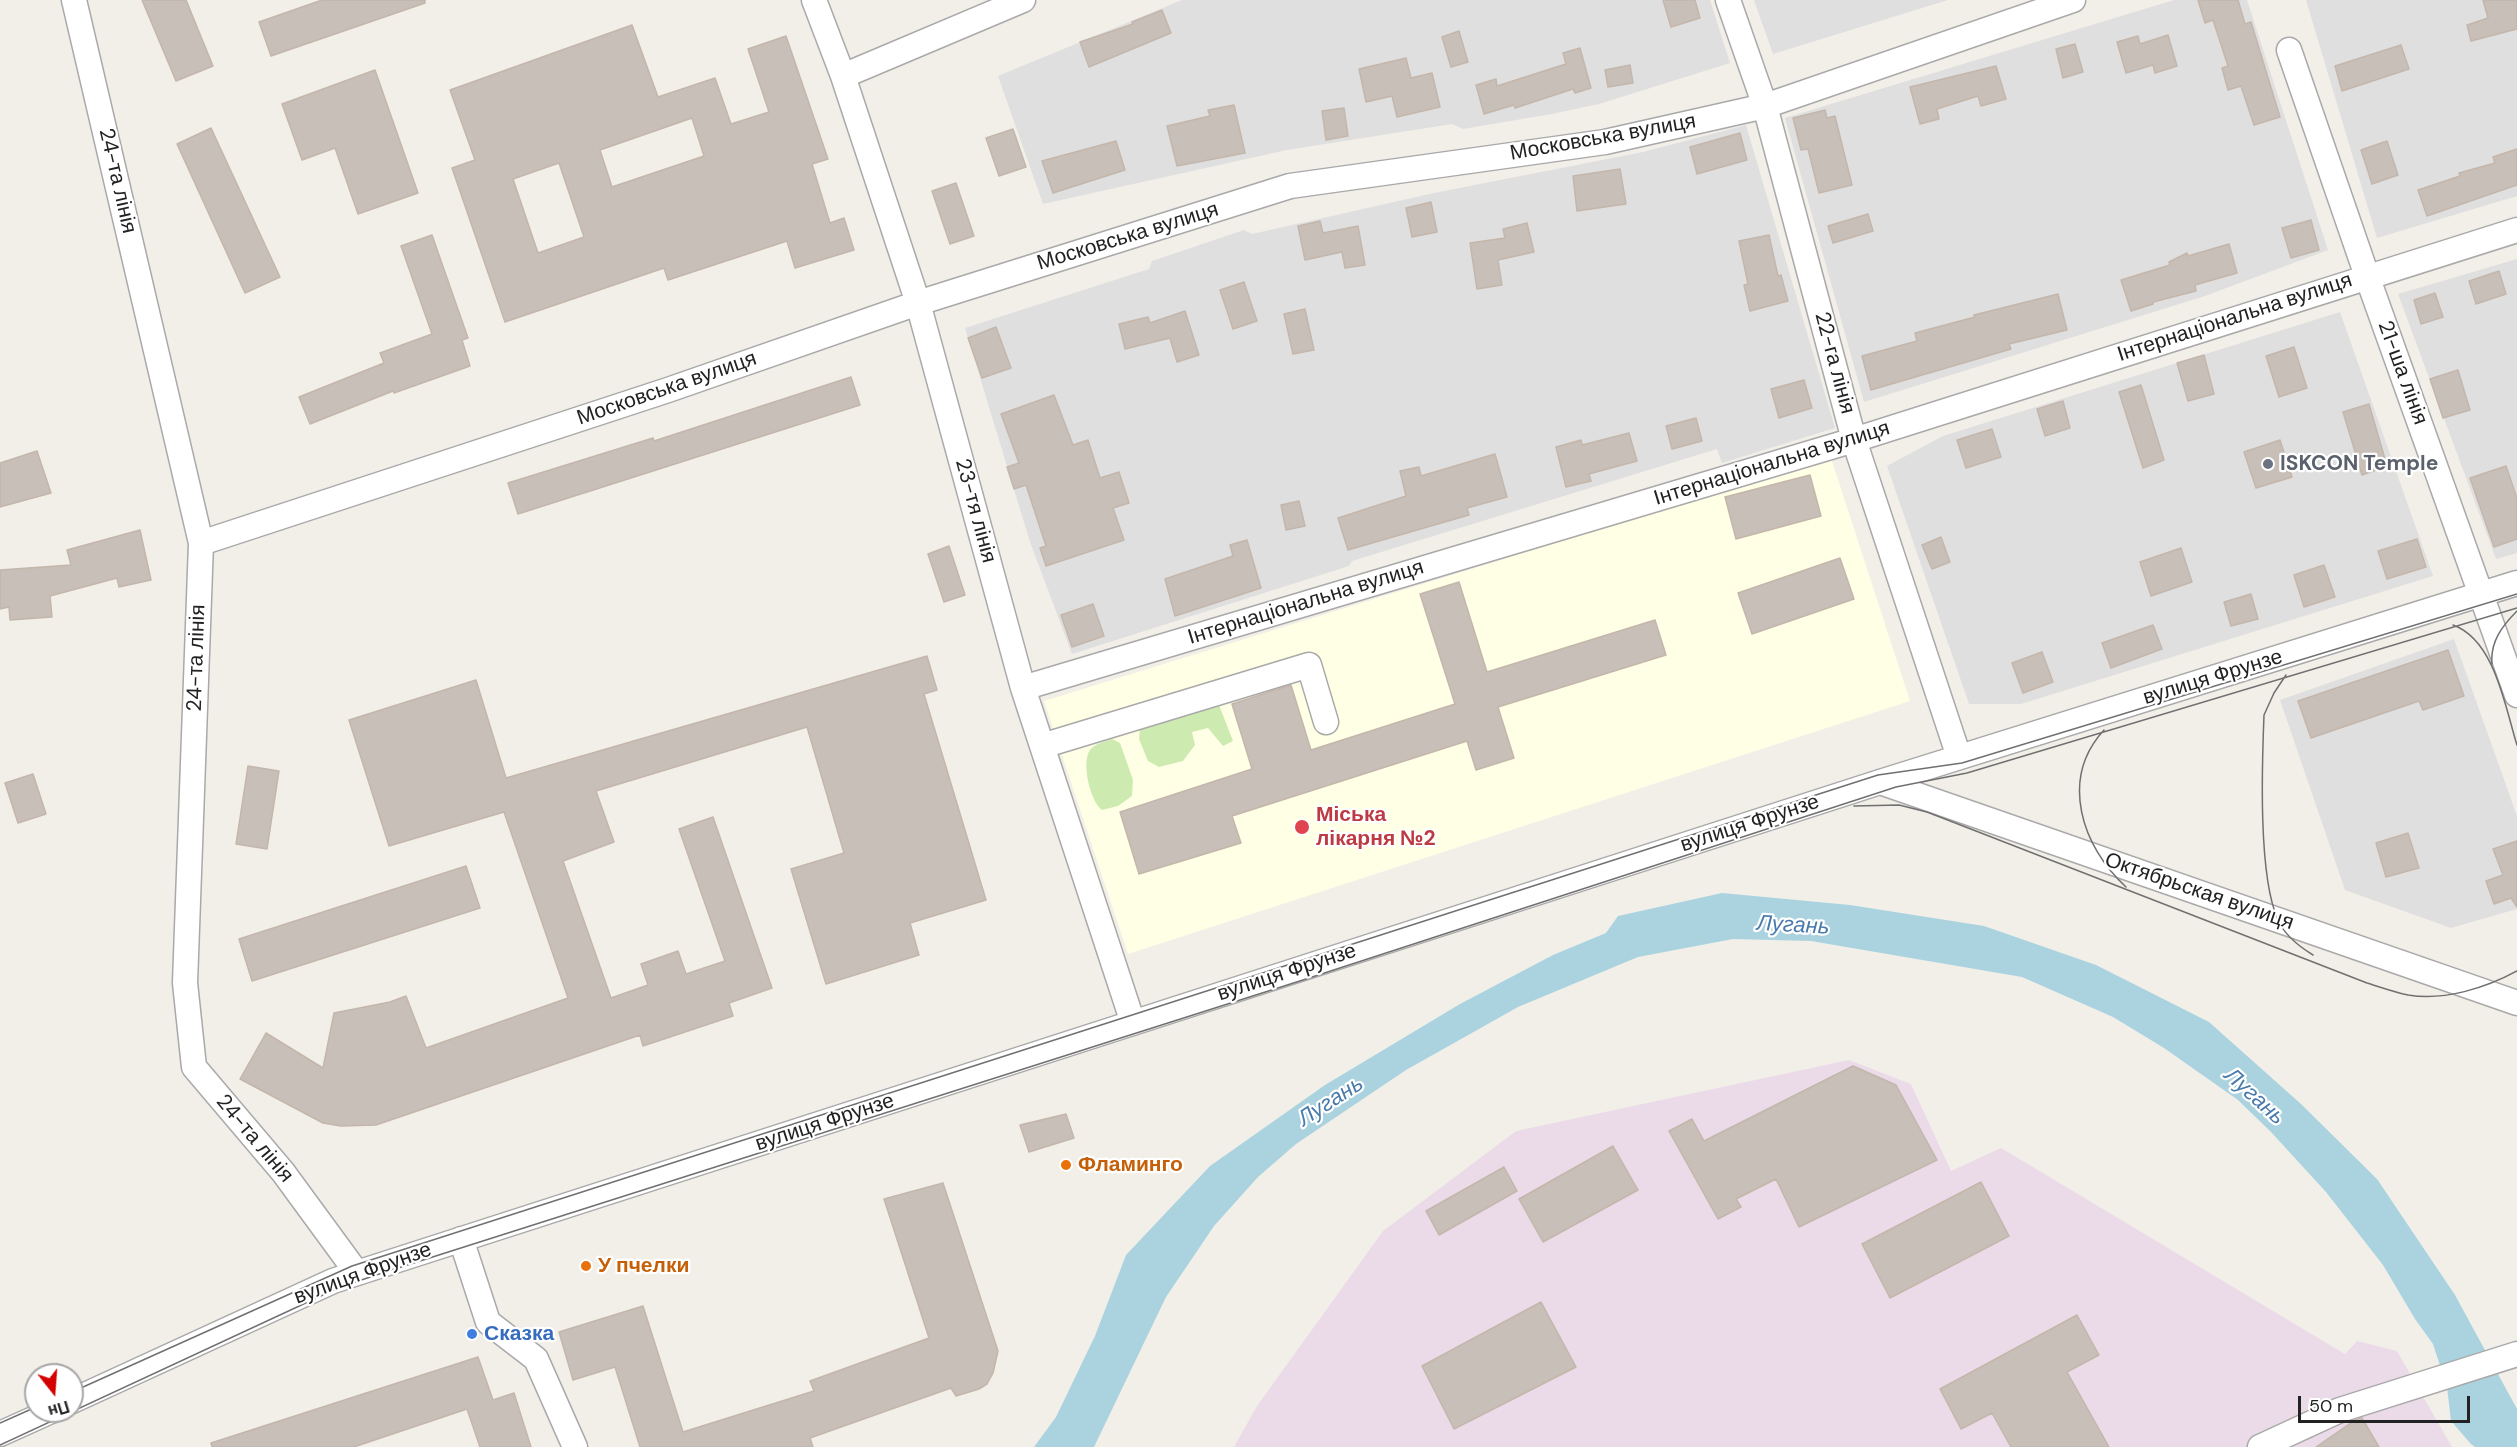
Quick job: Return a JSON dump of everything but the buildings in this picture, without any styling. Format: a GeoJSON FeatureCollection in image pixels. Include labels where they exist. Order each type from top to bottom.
{"type":"FeatureCollection","features":[{"type":"Feature","properties":{"kind":"street","name":"24-та лінія"},"geometry":{"type":"LineString","coordinates":[[75,0],[201,543],[185,983],[194,1066],[283,1172],[357,1273]]}},
{"type":"Feature","properties":{"kind":"street","name":"23-тя лінія"},"geometry":{"type":"LineString","coordinates":[[814,0],[843,76],[918,303],[1023,688],[1133,1023]]}},
{"type":"Feature","properties":{"kind":"street"},"geometry":{"type":"LineString","coordinates":[[843,76],[1023,0]]}},
{"type":"Feature","properties":{"kind":"street","name":"22-га лінія"},"geometry":{"type":"LineString","coordinates":[[1728,0],[1765,106],[1854,440],[1959,757]]}},
{"type":"Feature","properties":{"kind":"street","name":"Московська вулиця"},"geometry":{"type":"LineString","coordinates":[[201,543],[669,390],[918,303],[1290,186],[1605,142],[1765,106],[2073,0]]}},
{"type":"Feature","properties":{"kind":"street","name":"21-ша лінія"},"geometry":{"type":"LineString","coordinates":[[2289,51],[2517,695]]}},
{"type":"Feature","properties":{"kind":"street","name":"Інтернаціональна вулиця"},"geometry":{"type":"LineString","coordinates":[[1023,688],[1854,440],[2517,230]]}},
{"type":"Feature","properties":{"kind":"street","name":"вулиця Фрунзе"},"geometry":{"type":"LineString","coordinates":[[84,1395],[333,1281],[1880,782],[2517,584]]}},
{"type":"Feature","properties":{"kind":"street"},"geometry":{"type":"LineString","coordinates":[[1042,746],[1309,665],[1326,722]]}},
{"type":"Feature","properties":{"kind":"street","name":"Октябрьская вулиця"},"geometry":{"type":"LineString","coordinates":[[1880,782],[2517,1003]]}},
{"type":"Feature","properties":{"kind":"street"},"geometry":{"type":"LineString","coordinates":[[461,1239],[488,1322],[536,1359],[575,1447]]}},
{"type":"Feature","properties":{"kind":"street"},"geometry":{"type":"LineString","coordinates":[[2260,1447],[2340,1410],[2517,1354]]}},
{"type":"Feature","properties":{"kind":"street"},"geometry":{"type":"LineString","coordinates":[[0,1434],[24,1423]]}},
{"type":"Feature","properties":{"kind":"shaded area"},"geometry":{"type":"Polygon","coordinates":[[[1182,0],[1710,0],[1730,63],[1599,104],[1552,114],[1463,129],[1452,124],[1287,150],[1043,204],[998,76],[1182,0]]]}},
{"type":"Feature","properties":{"kind":"shaded area"},"geometry":{"type":"Polygon","coordinates":[[[1754,0],[1948,0],[1773,54],[1754,0]]]}},
{"type":"Feature","properties":{"kind":"shaded area"},"geometry":{"type":"Polygon","coordinates":[[[2174,0],[2247,0],[2328,250],[2205,296],[1864,402],[1785,118],[2174,0]]]}},
{"type":"Feature","properties":{"kind":"shaded area"},"geometry":{"type":"Polygon","coordinates":[[[2306,0],[2517,0],[2517,196],[2377,238],[2306,0]]]}},
{"type":"Feature","properties":{"kind":"shaded area"},"geometry":{"type":"Polygon","coordinates":[[[1746,125],[1835,428],[1722,463],[1717,449],[1352,561],[1349,566],[1072,654],[1030,542],[965,328],[1149,269],[1152,261],[1244,230],[1252,234],[1434,193],[1643,152],[1746,125]]]}},
{"type":"Feature","properties":{"kind":"shaded area"},"geometry":{"type":"Polygon","coordinates":[[[2517,259],[2517,553],[2496,559],[2398,294],[2517,259]]]}},
{"type":"Feature","properties":{"kind":"shaded area"},"geometry":{"type":"Polygon","coordinates":[[[2340,312],[2433,576],[2021,704],[1969,704],[1887,466],[1943,436],[2340,312]]]}},
{"type":"Feature","properties":{"kind":"shaded area","name":"Міська лікарня №2"},"geometry":{"type":"Polygon","coordinates":[[[1831,458],[1910,701],[1128,954],[1044,701],[1831,458]]]}},
{"type":"Feature","properties":{"kind":"shaded area"},"geometry":{"type":"Polygon","coordinates":[[[2454,639],[2517,816],[2517,909],[2451,928],[2345,890],[2280,700],[2454,639]]]}},
{"type":"Feature","properties":{"kind":"shaded area"},"geometry":{"type":"Polygon","coordinates":[[[1849,1060],[1911,1084],[1951,1171],[2001,1148],[2345,1354],[2357,1341],[2397,1351],[2452,1447],[1234,1447],[1257,1406],[1383,1231],[1516,1131],[1849,1060]]]}},
{"type":"Feature","properties":{"kind":"green space"},"geometry":{"type":"Polygon","coordinates":[[[1219,705],[1233,741],[1223,746],[1208,728],[1192,732],[1195,745],[1183,761],[1159,767],[1148,761],[1139,739],[1140,729],[1219,705]]]}},
{"type":"Feature","properties":{"kind":"green space"},"geometry":{"type":"Polygon","coordinates":[[[1112,739],[1120,743],[1133,780],[1132,796],[1118,806],[1102,810],[1094,799],[1088,781],[1086,763],[1090,750],[1112,739]]]}},
{"type":"Feature","properties":{"kind":"water","name":"Лугань"},"geometry":{"type":"Polygon","coordinates":[[[1722,893],[1850,905],[1984,926],[2096,965],[2209,1022],[2301,1104],[2377,1179],[2455,1295],[2517,1409],[2517,1447],[2475,1447],[2471,1444],[2451,1421],[2447,1387],[2433,1344],[2415,1319],[2383,1265],[2326,1192],[2271,1132],[2238,1100],[2164,1048],[2113,1017],[2022,977],[1811,941],[1733,939],[1638,957],[1518,1007],[1406,1070],[1296,1144],[1258,1177],[1214,1226],[1166,1297],[1094,1447],[1034,1447],[1056,1417],[1095,1336],[1126,1255],[1210,1166],[1325,1085],[1460,1004],[1553,955],[1606,933],[1618,916],[1722,893]]]}},
{"type":"Feature","properties":{"kind":"tram line"},"geometry":{"type":"LineString","coordinates":[[84,1387],[352,1266],[1878,775],[1962,763],[2517,594]]}},
{"type":"Feature","properties":{"kind":"tram line"},"geometry":{"type":"LineString","coordinates":[[0,1445],[338,1288],[376,1275],[1303,980],[1896,787],[1967,773],[2517,608]]}},
{"type":"Feature","properties":{"kind":"tram line"},"geometry":{"type":"LineString","coordinates":[[2492,664],[2493,649],[2498,635],[2517,611]]}},
{"type":"Feature","properties":{"kind":"tram line"},"geometry":{"type":"LineString","coordinates":[[2453,625],[2467,633],[2489,660],[2503,694],[2517,745]]}},
{"type":"Feature","properties":{"kind":"tram line"},"geometry":{"type":"LineString","coordinates":[[2286,675],[2274,693],[2264,715],[2262,790],[2264,849],[2267,876],[2278,920],[2293,940],[2313,955]]}},
{"type":"Feature","properties":{"kind":"tram line"},"geometry":{"type":"LineString","coordinates":[[2104,730],[2090,749],[2082,770],[2080,791],[2082,812],[2088,833],[2098,852],[2126,887]]}},
{"type":"Feature","properties":{"kind":"tram line"},"geometry":{"type":"LineString","coordinates":[[1854,806],[1899,805],[1927,812],[2367,983],[2403,994],[2450,995],[2492,983],[2517,971]]}},
{"type":"Feature","properties":{"kind":"tram line"},"geometry":{"type":"LineString","coordinates":[[0,1423],[24,1412]]}},
{"type":"Feature","properties":{"kind":"place","name":"ISKCON Temple"},"geometry":{"type":"Point","coordinates":[2268,464]}},
{"type":"Feature","properties":{"kind":"place","name":"Міська лікарня №2"},"geometry":{"type":"Point","coordinates":[1302,827]}},
{"type":"Feature","properties":{"kind":"place","name":"Фламинго"},"geometry":{"type":"Point","coordinates":[1066,1165]}},
{"type":"Feature","properties":{"kind":"place","name":"У пчелки"},"geometry":{"type":"Point","coordinates":[586,1266]}},
{"type":"Feature","properties":{"kind":"place","name":"Сказка"},"geometry":{"type":"Point","coordinates":[472,1334]}}]}
